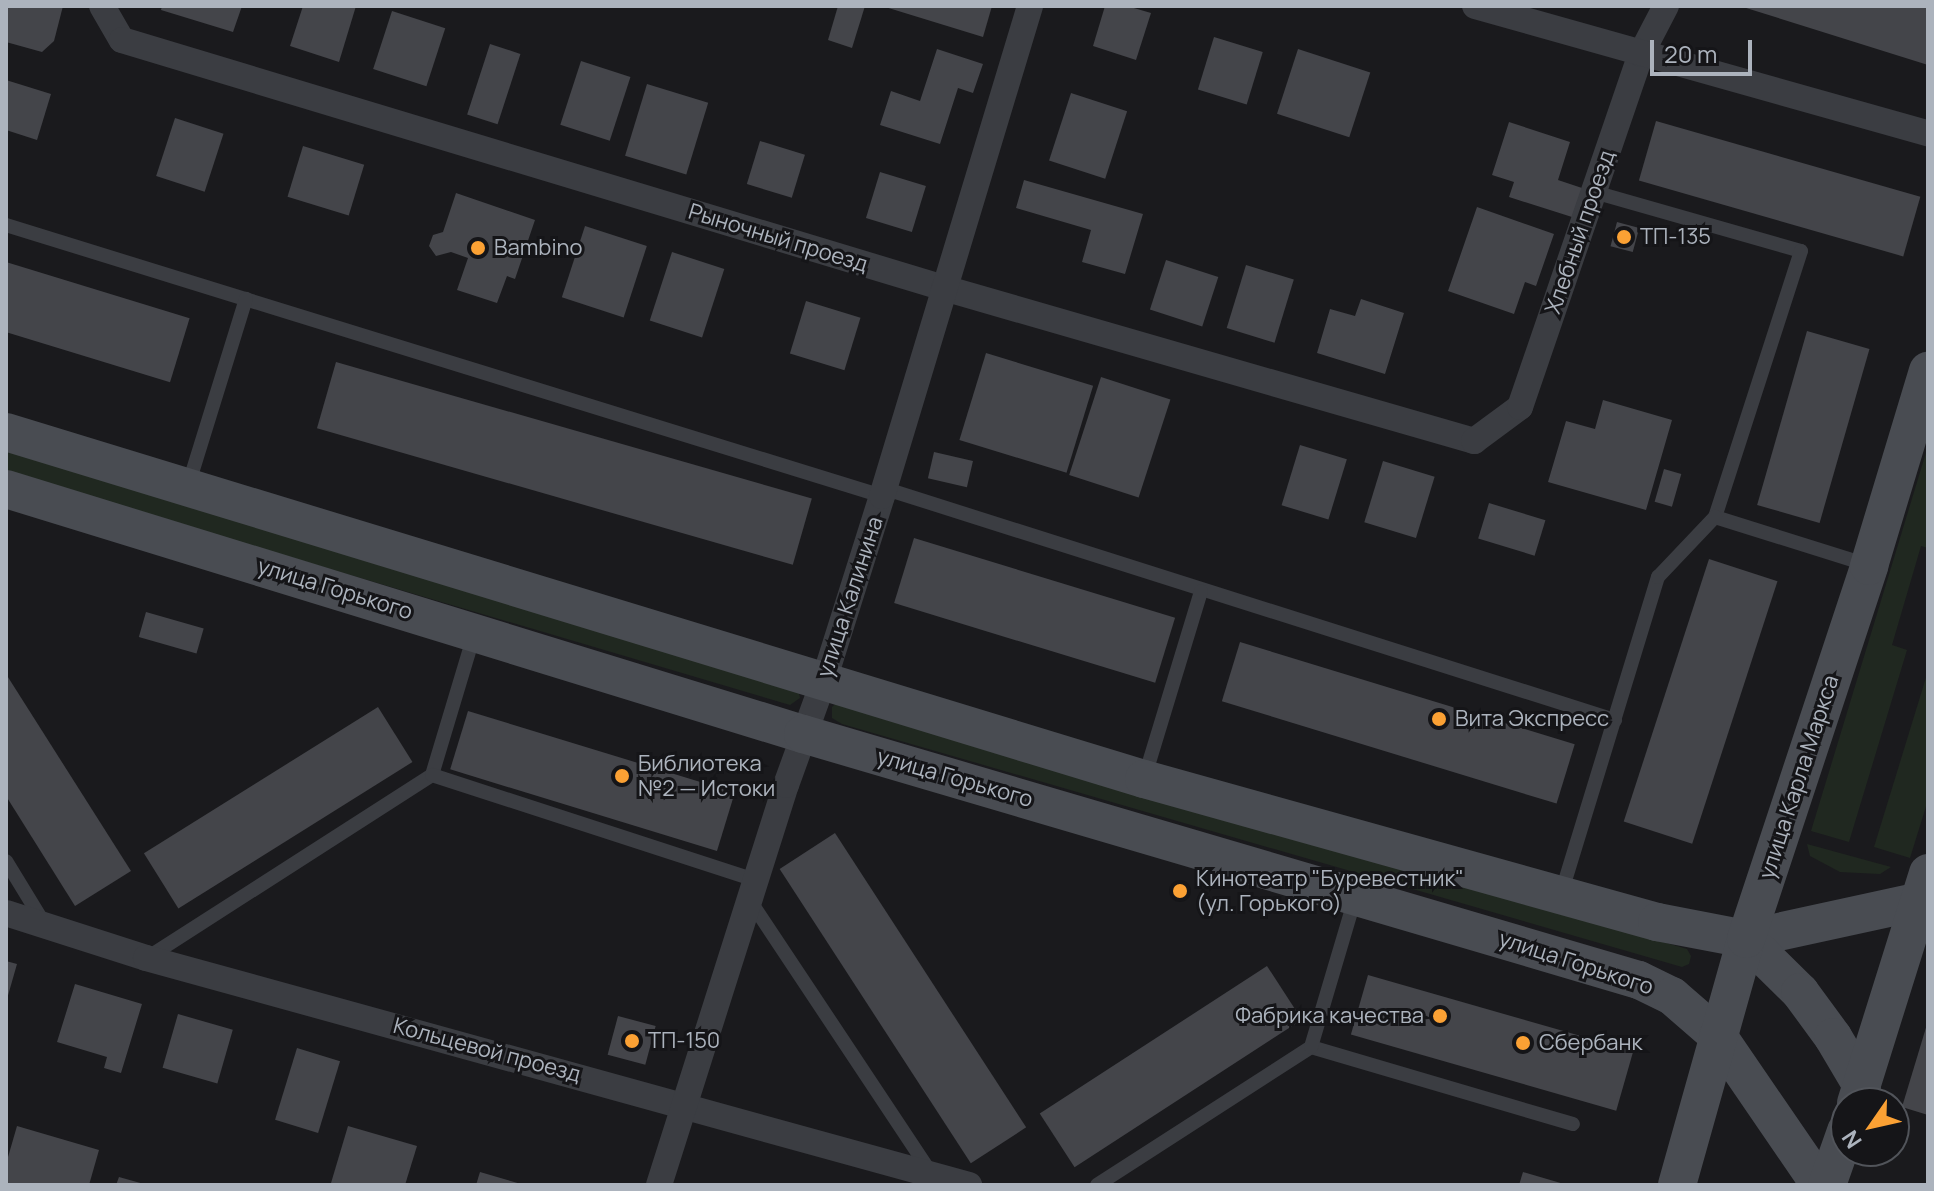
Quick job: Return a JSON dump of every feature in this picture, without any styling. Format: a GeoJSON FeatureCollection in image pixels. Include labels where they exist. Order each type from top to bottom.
{"type":"FeatureCollection","features":[{"type":"Feature","properties":{"kind":"main road","name":"улица Карла Маркса"},"geometry":{"type":"LineString","coordinates":[[1677,1185],[1746,939],[1869,566],[1928,371]]}},
{"type":"Feature","properties":{"kind":"main road"},"geometry":{"type":"LineString","coordinates":[[6,432],[1144,779],[1657,922],[1746,939],[1925,892]]}},
{"type":"Feature","properties":{"kind":"main road","name":"улица Горького"},"geometry":{"type":"LineString","coordinates":[[6,489],[803,734],[1356,894],[1639,980],[1672,996],[1718,1036],[1820,1185]]}},
{"type":"Feature","properties":{"kind":"main road"},"geometry":{"type":"LineString","coordinates":[[1861,1087],[1925,892]]}},
{"type":"Feature","properties":{"kind":"main road"},"geometry":{"type":"LineString","coordinates":[[1746,939],[1800,992],[1833,1037],[1856,1087]]}},
{"type":"Feature","properties":{"kind":"street","name":"Рыночный проезд"},"geometry":{"type":"LineString","coordinates":[[102,6],[122,40],[944,288],[1474,441]]}},
{"type":"Feature","properties":{"kind":"street","name":"улица Калинина"},"geometry":{"type":"LineString","coordinates":[[659,1185],[803,734],[824,680],[1030,6]]}},
{"type":"Feature","properties":{"kind":"street"},"geometry":{"type":"LineString","coordinates":[[1475,6],[1928,133]]}},
{"type":"Feature","properties":{"kind":"street","name":"Хлебный проезд"},"geometry":{"type":"LineString","coordinates":[[1474,441],[1520,407],[1641,54],[1666,6]]}},
{"type":"Feature","properties":{"kind":"street","name":"Кольцевой проезд"},"geometry":{"type":"LineString","coordinates":[[6,913],[146,958],[684,1103],[969,1185]]}},
{"type":"Feature","properties":{"kind":"lane"},"geometry":{"type":"LineString","coordinates":[[1561,894],[1658,577],[1715,517],[1801,251],[1594,192]]}},
{"type":"Feature","properties":{"kind":"lane"},"geometry":{"type":"LineString","coordinates":[[6,225],[883,492],[1615,720]]}},
{"type":"Feature","properties":{"kind":"lane"},"geometry":{"type":"LineString","coordinates":[[188,486],[246,299]]}},
{"type":"Feature","properties":{"kind":"lane"},"geometry":{"type":"LineString","coordinates":[[1715,517],[1869,566]]}},
{"type":"Feature","properties":{"kind":"lane"},"geometry":{"type":"LineString","coordinates":[[1144,779],[1201,591]]}},
{"type":"Feature","properties":{"kind":"lane"},"geometry":{"type":"LineString","coordinates":[[146,958],[432,775],[475,631]]}},
{"type":"Feature","properties":{"kind":"lane"},"geometry":{"type":"LineString","coordinates":[[432,775],[753,890],[932,1174]]}},
{"type":"Feature","properties":{"kind":"lane"},"geometry":{"type":"LineString","coordinates":[[6,861],[45,925]]}},
{"type":"Feature","properties":{"kind":"lane"},"geometry":{"type":"LineString","coordinates":[[1097,1185],[1311,1047],[1356,894]]}},
{"type":"Feature","properties":{"kind":"lane"},"geometry":{"type":"LineString","coordinates":[[1311,1047],[1573,1124]]}},
{"type":"Feature","properties":{"kind":"shaded area"},"geometry":{"type":"Polygon","coordinates":[[[1928,446],[1928,548],[1921,546],[1892,645],[1907,650],[1849,842],[1811,831],[1928,446]]]}},
{"type":"Feature","properties":{"kind":"shaded area"},"geometry":{"type":"Polygon","coordinates":[[[6,449],[799,693],[800,698],[790,705],[6,473],[6,449]]]}},
{"type":"Feature","properties":{"kind":"shaded area"},"geometry":{"type":"Polygon","coordinates":[[[1928,671],[1928,800],[1910,858],[1874,847],[1928,671]]]}},
{"type":"Feature","properties":{"kind":"shaded area"},"geometry":{"type":"Polygon","coordinates":[[[840,700],[1687,949],[1691,956],[1689,964],[1682,967],[842,724],[832,718],[832,707],[840,700]]]}},
{"type":"Feature","properties":{"kind":"shaded area"},"geometry":{"type":"Polygon","coordinates":[[[1807,844],[1891,867],[1880,874],[1840,872],[1810,856],[1807,844]]]}},
{"type":"Feature","properties":{"kind":"building"},"geometry":{"type":"Polygon","coordinates":[[[6,6],[63,6],[54,41],[42,52],[6,42],[6,6]]]}},
{"type":"Feature","properties":{"kind":"building"},"geometry":{"type":"Polygon","coordinates":[[[162,6],[242,6],[233,32],[161,10],[162,6]]]}},
{"type":"Feature","properties":{"kind":"building"},"geometry":{"type":"Polygon","coordinates":[[[303,6],[356,6],[339,62],[290,46],[303,6]]]}},
{"type":"Feature","properties":{"kind":"building"},"geometry":{"type":"Polygon","coordinates":[[[838,6],[865,6],[852,48],[828,40],[838,6]]]}},
{"type":"Feature","properties":{"kind":"building"},"geometry":{"type":"Polygon","coordinates":[[[882,6],[992,6],[983,37],[882,6]]]}},
{"type":"Feature","properties":{"kind":"building"},"geometry":{"type":"Polygon","coordinates":[[[1105,6],[1127,6],[1151,13],[1136,60],[1093,46],[1105,6]]]}},
{"type":"Feature","properties":{"kind":"building"},"geometry":{"type":"Polygon","coordinates":[[[1928,6],[1928,65],[1743,7],[1928,6]]]}},
{"type":"Feature","properties":{"kind":"building"},"geometry":{"type":"Polygon","coordinates":[[[392,11],[445,28],[426,86],[373,69],[392,11]]]}},
{"type":"Feature","properties":{"kind":"building"},"geometry":{"type":"Polygon","coordinates":[[[1214,37],[1263,52],[1247,105],[1198,90],[1214,37]]]}},
{"type":"Feature","properties":{"kind":"building"},"geometry":{"type":"Polygon","coordinates":[[[490,44],[520,54],[498,124],[467,114],[490,44]]]}},
{"type":"Feature","properties":{"kind":"building"},"geometry":{"type":"Polygon","coordinates":[[[937,49],[983,64],[973,93],[958,88],[940,144],[880,125],[891,91],[920,101],[937,49]]]}},
{"type":"Feature","properties":{"kind":"building"},"geometry":{"type":"Polygon","coordinates":[[[1298,49],[1370,72],[1349,137],[1277,114],[1298,49]]]}},
{"type":"Feature","properties":{"kind":"building"},"geometry":{"type":"Polygon","coordinates":[[[581,61],[630,77],[610,141],[560,125],[581,61]]]}},
{"type":"Feature","properties":{"kind":"building"},"geometry":{"type":"Polygon","coordinates":[[[6,80],[51,94],[37,140],[6,130],[6,80]]]}},
{"type":"Feature","properties":{"kind":"building"},"geometry":{"type":"Polygon","coordinates":[[[647,84],[708,103],[686,174],[625,156],[647,84]]]}},
{"type":"Feature","properties":{"kind":"building"},"geometry":{"type":"Polygon","coordinates":[[[1071,93],[1127,111],[1105,179],[1049,161],[1071,93]]]}},
{"type":"Feature","properties":{"kind":"building"},"geometry":{"type":"Polygon","coordinates":[[[175,118],[224,134],[205,192],[156,176],[175,118]]]}},
{"type":"Feature","properties":{"kind":"building"},"geometry":{"type":"Polygon","coordinates":[[[1656,121],[1920,197],[1903,256],[1639,181],[1656,121]]]}},
{"type":"Feature","properties":{"kind":"building"},"geometry":{"type":"Polygon","coordinates":[[[1509,122],[1570,142],[1558,180],[1582,188],[1572,217],[1509,197],[1514,182],[1492,175],[1509,122]]]}},
{"type":"Feature","properties":{"kind":"building"},"geometry":{"type":"Polygon","coordinates":[[[760,141],[805,155],[792,198],[747,184],[760,141]]]}},
{"type":"Feature","properties":{"kind":"building"},"geometry":{"type":"Polygon","coordinates":[[[303,146],[364,165],[349,215],[288,197],[303,146]]]}},
{"type":"Feature","properties":{"kind":"building"},"geometry":{"type":"Polygon","coordinates":[[[880,172],[926,186],[912,232],[866,218],[880,172]]]}},
{"type":"Feature","properties":{"kind":"building"},"geometry":{"type":"Polygon","coordinates":[[[1024,180],[1143,214],[1125,274],[1082,262],[1091,230],[1016,208],[1024,180]]]}},
{"type":"Feature","properties":{"kind":"building","name":"Bambino"},"geometry":{"type":"Polygon","coordinates":[[[456,193],[535,220],[515,279],[507,276],[497,303],[457,290],[468,258],[451,252],[436,256],[429,246],[433,235],[443,232],[456,193]]]}},
{"type":"Feature","properties":{"kind":"building"},"geometry":{"type":"Polygon","coordinates":[[[1477,207],[1554,234],[1536,286],[1525,282],[1514,314],[1448,291],[1477,207]]]}},
{"type":"Feature","properties":{"kind":"building","name":"ТП-135"},"geometry":{"type":"Polygon","coordinates":[[[1617,222],[1639,228],[1633,252],[1611,246],[1617,222]]]}},
{"type":"Feature","properties":{"kind":"building"},"geometry":{"type":"Polygon","coordinates":[[[585,226],[647,246],[624,317],[562,297],[585,226]]]}},
{"type":"Feature","properties":{"kind":"building"},"geometry":{"type":"Polygon","coordinates":[[[672,252],[724,269],[702,337],[650,320],[672,252]]]}},
{"type":"Feature","properties":{"kind":"building"},"geometry":{"type":"Polygon","coordinates":[[[1166,260],[1218,277],[1202,326],[1150,309],[1166,260]]]}},
{"type":"Feature","properties":{"kind":"building"},"geometry":{"type":"Polygon","coordinates":[[[6,262],[190,318],[170,382],[6,332],[6,262]]]}},
{"type":"Feature","properties":{"kind":"building"},"geometry":{"type":"Polygon","coordinates":[[[1246,265],[1294,280],[1275,343],[1227,328],[1246,265]]]}},
{"type":"Feature","properties":{"kind":"building"},"geometry":{"type":"Polygon","coordinates":[[[1361,299],[1404,313],[1385,374],[1317,353],[1330,309],[1355,316],[1361,299]]]}},
{"type":"Feature","properties":{"kind":"building"},"geometry":{"type":"Polygon","coordinates":[[[806,301],[861,318],[844,370],[790,354],[806,301]]]}},
{"type":"Feature","properties":{"kind":"building"},"geometry":{"type":"Polygon","coordinates":[[[1807,331],[1869,349],[1820,523],[1757,505],[1807,331]]]}},
{"type":"Feature","properties":{"kind":"building"},"geometry":{"type":"Polygon","coordinates":[[[986,353],[1093,386],[1067,473],[959,440],[986,353]]]}},
{"type":"Feature","properties":{"kind":"building"},"geometry":{"type":"Polygon","coordinates":[[[336,362],[812,498],[793,565],[317,428],[336,362]]]}},
{"type":"Feature","properties":{"kind":"building"},"geometry":{"type":"Polygon","coordinates":[[[1101,377],[1170,400],[1139,498],[1069,475],[1101,377]]]}},
{"type":"Feature","properties":{"kind":"building"},"geometry":{"type":"Polygon","coordinates":[[[1603,400],[1672,420],[1646,510],[1548,482],[1566,421],[1595,429],[1603,400]]]}},
{"type":"Feature","properties":{"kind":"building"},"geometry":{"type":"Polygon","coordinates":[[[1300,445],[1347,459],[1328,520],[1282,505],[1300,445]]]}},
{"type":"Feature","properties":{"kind":"building"},"geometry":{"type":"Polygon","coordinates":[[[934,452],[973,461],[967,487],[928,478],[934,452]]]}},
{"type":"Feature","properties":{"kind":"building"},"geometry":{"type":"Polygon","coordinates":[[[1383,461],[1435,477],[1416,538],[1364,522],[1383,461]]]}},
{"type":"Feature","properties":{"kind":"building"},"geometry":{"type":"Polygon","coordinates":[[[1664,469],[1681,474],[1672,507],[1655,502],[1664,469]]]}},
{"type":"Feature","properties":{"kind":"building"},"geometry":{"type":"Polygon","coordinates":[[[1489,503],[1545,520],[1535,556],[1478,538],[1489,503]]]}},
{"type":"Feature","properties":{"kind":"building"},"geometry":{"type":"Polygon","coordinates":[[[914,538],[1175,618],[1155,683],[894,603],[914,538]]]}},
{"type":"Feature","properties":{"kind":"building"},"geometry":{"type":"Polygon","coordinates":[[[1709,559],[1777,581],[1692,844],[1624,821],[1709,559]]]}},
{"type":"Feature","properties":{"kind":"building"},"geometry":{"type":"Polygon","coordinates":[[[146,612],[204,629],[197,654],[139,637],[146,612]]]}},
{"type":"Feature","properties":{"kind":"building"},"geometry":{"type":"Polygon","coordinates":[[[1240,642],[1575,744],[1557,804],[1222,701],[1240,642]]]}},
{"type":"Feature","properties":{"kind":"building"},"geometry":{"type":"Polygon","coordinates":[[[6,674],[131,871],[75,906],[6,796],[6,674]]]}},
{"type":"Feature","properties":{"kind":"building"},"geometry":{"type":"Polygon","coordinates":[[[378,707],[412,762],[178,908],[144,853],[378,707]]]}},
{"type":"Feature","properties":{"kind":"building"},"geometry":{"type":"Polygon","coordinates":[[[468,711],[735,793],[717,851],[450,769],[468,711]]]}},
{"type":"Feature","properties":{"kind":"building"},"geometry":{"type":"Polygon","coordinates":[[[835,833],[1026,1127],[971,1163],[780,869],[835,833]]]}},
{"type":"Feature","properties":{"kind":"building"},"geometry":{"type":"Polygon","coordinates":[[[6,961],[17,964],[7,999],[6,999],[6,961]]]}},
{"type":"Feature","properties":{"kind":"building"},"geometry":{"type":"Polygon","coordinates":[[[1267,966],[1302,1020],[1075,1167],[1040,1114],[1267,966]]]}},
{"type":"Feature","properties":{"kind":"building"},"geometry":{"type":"Polygon","coordinates":[[[1368,975],[1633,1051],[1616,1111],[1351,1035],[1368,975]]]}},
{"type":"Feature","properties":{"kind":"building"},"geometry":{"type":"Polygon","coordinates":[[[75,984],[142,1004],[121,1073],[104,1068],[107,1057],[57,1042],[75,984]]]}},
{"type":"Feature","properties":{"kind":"building"},"geometry":{"type":"Polygon","coordinates":[[[178,1014],[233,1030],[217,1084],[163,1068],[178,1014]]]}},
{"type":"Feature","properties":{"kind":"building","name":"ТП-150"},"geometry":{"type":"Polygon","coordinates":[[[618,1016],[656,1026],[645,1065],[608,1055],[618,1016]]]}},
{"type":"Feature","properties":{"kind":"building"},"geometry":{"type":"Polygon","coordinates":[[[1928,1021],[1928,1115],[1910,1109],[1908,1087],[1928,1021]]]}},
{"type":"Feature","properties":{"kind":"building"},"geometry":{"type":"Polygon","coordinates":[[[297,1048],[340,1061],[318,1133],[275,1120],[297,1048]]]}},
{"type":"Feature","properties":{"kind":"building"},"geometry":{"type":"Polygon","coordinates":[[[17,1126],[99,1150],[89,1185],[6,1185],[6,1164],[17,1126]]]}},
{"type":"Feature","properties":{"kind":"building"},"geometry":{"type":"Polygon","coordinates":[[[348,1126],[417,1146],[405,1185],[331,1183],[348,1126]]]}},
{"type":"Feature","properties":{"kind":"building"},"geometry":{"type":"Polygon","coordinates":[[[480,1172],[521,1184],[521,1185],[476,1185],[480,1172]]]}},
{"type":"Feature","properties":{"kind":"building"},"geometry":{"type":"Polygon","coordinates":[[[1523,1172],[1564,1184],[1564,1185],[1519,1185],[1523,1172]]]}},
{"type":"Feature","properties":{"kind":"building"},"geometry":{"type":"Polygon","coordinates":[[[119,1177],[144,1184],[144,1185],[116,1185],[119,1177]]]}},
{"type":"Feature","properties":{"kind":"place","name":"ТП-135"},"geometry":{"type":"Point","coordinates":[1624,237]}},
{"type":"Feature","properties":{"kind":"place","name":"Bambino"},"geometry":{"type":"Point","coordinates":[478,248]}},
{"type":"Feature","properties":{"kind":"place","name":"Вита Экспресс"},"geometry":{"type":"Point","coordinates":[1439,719]}},
{"type":"Feature","properties":{"kind":"place","name":"Библиотека №2 — Истоки"},"geometry":{"type":"Point","coordinates":[622,776]}},
{"type":"Feature","properties":{"kind":"place","name":"Кинотеатр \"Буревестник\" (ул. Горького)"},"geometry":{"type":"Point","coordinates":[1180,891]}},
{"type":"Feature","properties":{"kind":"place","name":"Фабрика качества"},"geometry":{"type":"Point","coordinates":[1440,1016]}},
{"type":"Feature","properties":{"kind":"place","name":"ТП-150"},"geometry":{"type":"Point","coordinates":[632,1041]}},
{"type":"Feature","properties":{"kind":"place","name":"Сбербанк"},"geometry":{"type":"Point","coordinates":[1523,1043]}}]}
